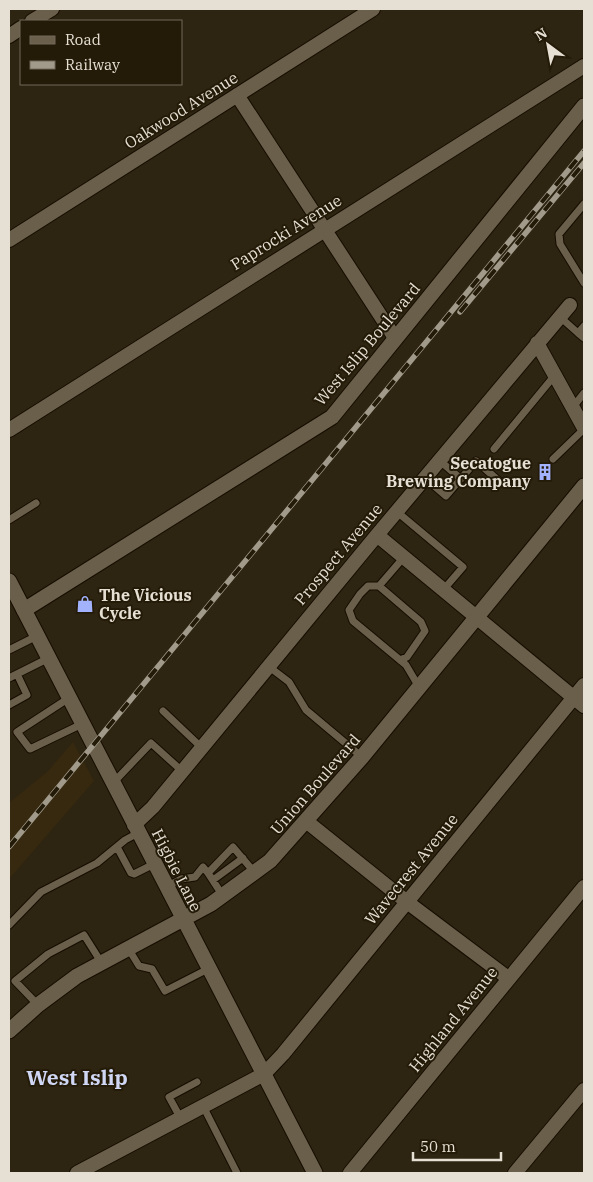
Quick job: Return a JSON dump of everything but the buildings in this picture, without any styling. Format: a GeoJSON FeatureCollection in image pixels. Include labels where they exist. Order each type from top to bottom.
{"type":"FeatureCollection","features":[{"type":"Feature","properties":{"kind":"main road","name":"West Islip Boulevard"},"geometry":{"type":"LineString","coordinates":[[24,610],[332,417],[584,106]]}},
{"type":"Feature","properties":{"kind":"main road","name":"Union Boulevard"},"geometry":{"type":"LineString","coordinates":[[9,1031],[38,1005],[101,962],[182,920],[223,896],[255,873],[282,848],[362,757],[584,486]]}},
{"type":"Feature","properties":{"kind":"main road","name":"Higbie Lane"},"geometry":{"type":"LineString","coordinates":[[9,581],[182,920],[315,1173]]}},
{"type":"Feature","properties":{"kind":"street","name":"Oakwood Avenue"},"geometry":{"type":"LineString","coordinates":[[9,240],[373,9]]}},
{"type":"Feature","properties":{"kind":"street"},"geometry":{"type":"LineString","coordinates":[[33,20],[47,10]]}},
{"type":"Feature","properties":{"kind":"street"},"geometry":{"type":"LineString","coordinates":[[9,36],[20,29]]}},
{"type":"Feature","properties":{"kind":"street","name":"Paprocki Avenue"},"geometry":{"type":"LineString","coordinates":[[9,430],[324,228],[584,66]]}},
{"type":"Feature","properties":{"kind":"street"},"geometry":{"type":"LineString","coordinates":[[237,95],[395,338]]}},
{"type":"Feature","properties":{"kind":"street","name":"Prospect Avenue"},"geometry":{"type":"LineString","coordinates":[[136,829],[268,665],[570,305]]}},
{"type":"Feature","properties":{"kind":"street"},"geometry":{"type":"LineString","coordinates":[[537,343],[584,429]]}},
{"type":"Feature","properties":{"kind":"street"},"geometry":{"type":"LineString","coordinates":[[377,534],[579,702]]}},
{"type":"Feature","properties":{"kind":"street","name":"Wavecrest Avenue"},"geometry":{"type":"LineString","coordinates":[[77,1173],[204,1108],[264,1074],[283,1054],[408,902],[579,702],[584,685]]}},
{"type":"Feature","properties":{"kind":"street"},"geometry":{"type":"LineString","coordinates":[[306,821],[508,978]]}},
{"type":"Feature","properties":{"kind":"street","name":"Highland Avenue"},"geometry":{"type":"LineString","coordinates":[[350,1173],[584,887]]}},
{"type":"Feature","properties":{"kind":"street"},"geometry":{"type":"LineString","coordinates":[[515,1173],[584,1090]]}},
{"type":"Feature","properties":{"kind":"lane"},"geometry":{"type":"LineString","coordinates":[[584,204],[559,234],[560,244],[584,282]]}},
{"type":"Feature","properties":{"kind":"lane"},"geometry":{"type":"LineString","coordinates":[[560,317],[581,336],[584,326]]}},
{"type":"Feature","properties":{"kind":"lane"},"geometry":{"type":"LineString","coordinates":[[494,449],[555,375]]}},
{"type":"Feature","properties":{"kind":"lane"},"geometry":{"type":"LineString","coordinates":[[573,408],[584,393]]}},
{"type":"Feature","properties":{"kind":"lane"},"geometry":{"type":"LineString","coordinates":[[553,459],[584,429]]}},
{"type":"Feature","properties":{"kind":"lane"},"geometry":{"type":"LineString","coordinates":[[439,460],[461,479]]}},
{"type":"Feature","properties":{"kind":"lane"},"geometry":{"type":"LineString","coordinates":[[425,478],[446,496],[476,462],[498,481]]}},
{"type":"Feature","properties":{"kind":"lane"},"geometry":{"type":"LineString","coordinates":[[9,520],[36,503]]}},
{"type":"Feature","properties":{"kind":"lane"},"geometry":{"type":"LineString","coordinates":[[396,511],[463,567],[444,589]]}},
{"type":"Feature","properties":{"kind":"lane"},"geometry":{"type":"LineString","coordinates":[[379,586],[404,557]]}},
{"type":"Feature","properties":{"kind":"lane"},"geometry":{"type":"LineString","coordinates":[[400,660],[407,657],[425,631],[421,622],[379,586],[368,586],[349,610],[353,621],[406,665],[419,687]]}},
{"type":"Feature","properties":{"kind":"lane"},"geometry":{"type":"LineString","coordinates":[[9,650],[37,636]]}},
{"type":"Feature","properties":{"kind":"lane"},"geometry":{"type":"LineString","coordinates":[[9,678],[49,658]]}},
{"type":"Feature","properties":{"kind":"lane"},"geometry":{"type":"LineString","coordinates":[[268,665],[289,682],[306,710],[362,757]]}},
{"type":"Feature","properties":{"kind":"lane"},"geometry":{"type":"LineString","coordinates":[[9,704],[27,695],[17,674]]}},
{"type":"Feature","properties":{"kind":"lane"},"geometry":{"type":"LineString","coordinates":[[69,698],[17,732],[30,749],[82,724]]}},
{"type":"Feature","properties":{"kind":"lane"},"geometry":{"type":"LineString","coordinates":[[163,711],[201,746]]}},
{"type":"Feature","properties":{"kind":"lane"},"geometry":{"type":"LineString","coordinates":[[113,784],[151,743],[182,771]]}},
{"type":"Feature","properties":{"kind":"lane"},"geometry":{"type":"LineString","coordinates":[[9,925],[41,892],[97,863],[136,829]]}},
{"type":"Feature","properties":{"kind":"lane"},"geometry":{"type":"LineString","coordinates":[[117,847],[131,873],[134,874],[154,864]]}},
{"type":"Feature","properties":{"kind":"lane"},"geometry":{"type":"LineString","coordinates":[[208,872],[233,847],[255,873]]}},
{"type":"Feature","properties":{"kind":"lane"},"geometry":{"type":"LineString","coordinates":[[213,880],[243,858]]}},
{"type":"Feature","properties":{"kind":"lane"},"geometry":{"type":"LineString","coordinates":[[166,887],[181,879],[195,878],[203,868],[208,872],[223,896]]}},
{"type":"Feature","properties":{"kind":"lane"},"geometry":{"type":"LineString","coordinates":[[15,981],[48,954],[82,935],[86,936],[101,962]]}},
{"type":"Feature","properties":{"kind":"lane"},"geometry":{"type":"LineString","coordinates":[[128,948],[139,966],[152,969],[165,991],[208,969]]}},
{"type":"Feature","properties":{"kind":"lane"},"geometry":{"type":"LineString","coordinates":[[9,975],[38,1005]]}},
{"type":"Feature","properties":{"kind":"lane"},"geometry":{"type":"LineString","coordinates":[[181,1119],[169,1097],[196,1082]]}},
{"type":"Feature","properties":{"kind":"lane"},"geometry":{"type":"LineString","coordinates":[[204,1108],[237,1173]]}},
{"type":"Feature","properties":{"kind":"shaded area"},"geometry":{"type":"Polygon","coordinates":[[[73,742],[94,781],[9,879],[9,803],[48,771],[73,742]]]}},
{"type":"Feature","properties":{"kind":"railway"},"geometry":{"type":"LineString","coordinates":[[9,847],[584,151]]}},
{"type":"Feature","properties":{"kind":"railway"},"geometry":{"type":"LineString","coordinates":[[460,312],[584,163]]}},
{"type":"Feature","properties":{"kind":"place","name":"Secatogue Brewing Company"},"geometry":{"type":"Point","coordinates":[545,472]}},
{"type":"Feature","properties":{"kind":"place","name":"The Vicious Cycle"},"geometry":{"type":"Point","coordinates":[85,604]}},
{"type":"Feature","properties":{"kind":"district","name":"West Islip"},"geometry":{"type":"Point","coordinates":[77,1078]}}]}
